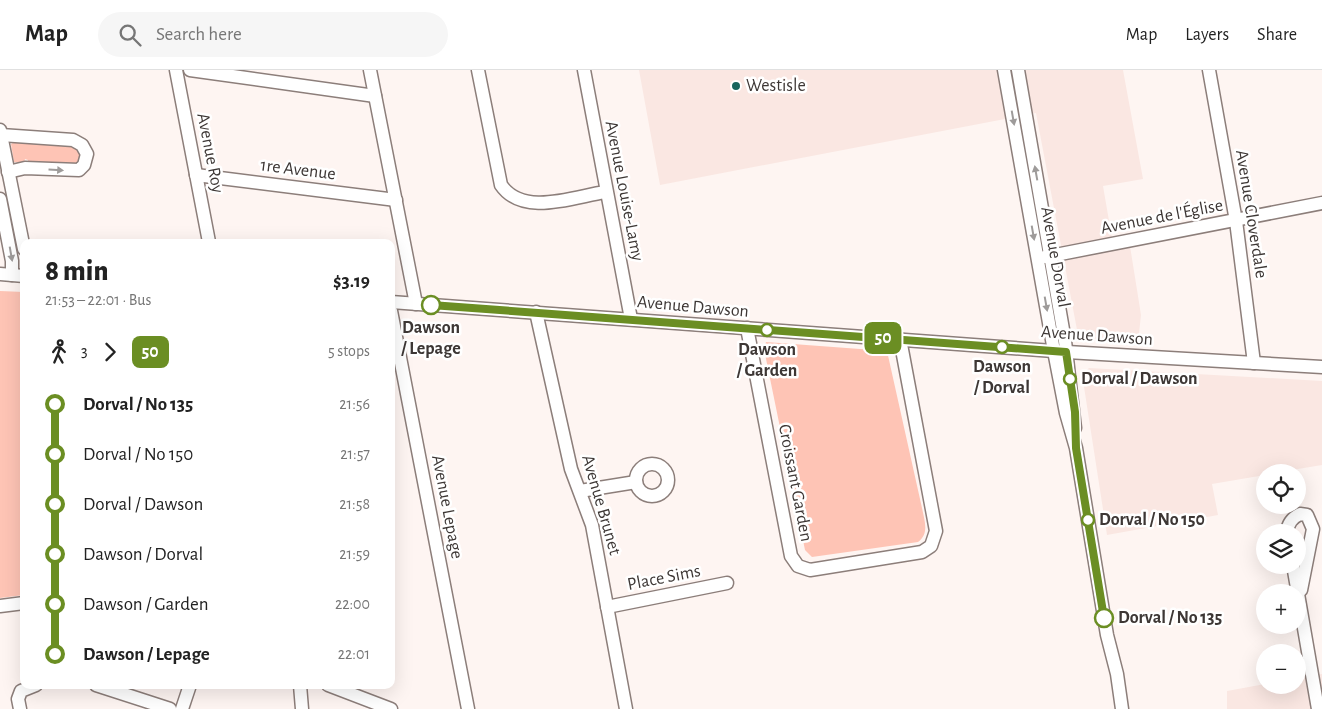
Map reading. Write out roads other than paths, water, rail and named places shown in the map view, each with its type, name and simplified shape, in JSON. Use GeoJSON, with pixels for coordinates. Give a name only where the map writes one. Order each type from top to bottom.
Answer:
{"type":"FeatureCollection","features":[{"type":"Feature","properties":{"kind":"street","name":"Avenue Roy"},"geometry":{"type":"LineString","coordinates":[[176,70],[208,239]]}},
{"type":"Feature","properties":{"kind":"street"},"geometry":{"type":"LineString","coordinates":[[190,70],[375,96]]}},
{"type":"Feature","properties":{"kind":"street"},"geometry":{"type":"LineString","coordinates":[[370,70],[416,304]]}},
{"type":"Feature","properties":{"kind":"street"},"geometry":{"type":"LineString","coordinates":[[478,70],[501,185],[508,195],[532,204],[605,192]]}},
{"type":"Feature","properties":{"kind":"street","name":"Avenue Louise-Lamy"},"geometry":{"type":"LineString","coordinates":[[584,70],[605,192],[631,319]]}},
{"type":"Feature","properties":{"kind":"street","name":"Avenue Dorval"},"geometry":{"type":"LineString","coordinates":[[1004,70],[1037,258],[1060,352]]}},
{"type":"Feature","properties":{"kind":"street","name":"Avenue Dorval"},"geometry":{"type":"LineString","coordinates":[[1018,70],[1051,256],[1066,413],[1076,448],[1107,635],[1117,674],[1122,709]]}},
{"type":"Feature","properties":{"kind":"street","name":"Avenue Cloverdale"},"geometry":{"type":"LineString","coordinates":[[1209,70],[1236,221],[1254,363]]}},
{"type":"Feature","properties":{"kind":"street"},"geometry":{"type":"LineString","coordinates":[[8,172],[25,168],[79,170],[84,166],[87,154],[82,145],[73,140],[0,132],[8,172],[22,239]]}},
{"type":"Feature","properties":{"kind":"street","name":"1re Avenue"},"geometry":{"type":"LineString","coordinates":[[196,175],[396,200]]}},
{"type":"Feature","properties":{"kind":"street"},"geometry":{"type":"LineString","coordinates":[[0,199],[12,262],[12,275]]}},
{"type":"Feature","properties":{"kind":"street","name":"Avenue de l'Église"},"geometry":{"type":"LineString","coordinates":[[1037,258],[1322,204]]}},
{"type":"Feature","properties":{"kind":"street","name":"Avenue Dawson"},"geometry":{"type":"LineString","coordinates":[[395,302],[1060,352],[1322,368]]}},
{"type":"Feature","properties":{"kind":"street","name":"Avenue Brunet"},"geometry":{"type":"LineString","coordinates":[[536,312],[571,469],[592,525],[626,709]]}},
{"type":"Feature","properties":{"kind":"street","name":"Croissant Garden"},"geometry":{"type":"LineString","coordinates":[[747,328],[791,556],[798,566],[810,570],[922,552],[931,546],[935,539],[932,509],[900,339]]}},
{"type":"Feature","properties":{"kind":"street","name":"Avenue Lepage"},"geometry":{"type":"LineString","coordinates":[[395,332],[468,709]]}},
{"type":"Feature","properties":{"kind":"street"},"geometry":{"type":"LineString","coordinates":[[580,491],[636,482]]}},
{"type":"Feature","properties":{"kind":"street"},"geometry":{"type":"LineString","coordinates":[[1288,524],[1292,518],[1300,514],[1307,515],[1312,522],[1313,530],[1306,567]]}},
{"type":"Feature","properties":{"kind":"street","name":"Place Sims"},"geometry":{"type":"LineString","coordinates":[[608,607],[727,583]]}},
{"type":"Feature","properties":{"kind":"street"},"geometry":{"type":"LineString","coordinates":[[0,606],[20,604]]}},
{"type":"Feature","properties":{"kind":"street"},"geometry":{"type":"LineString","coordinates":[[1306,634],[1318,709]]}},
{"type":"Feature","properties":{"kind":"street"},"geometry":{"type":"LineString","coordinates":[[20,709],[18,699],[21,691],[26,689]]}},
{"type":"Feature","properties":{"kind":"street"},"geometry":{"type":"LineString","coordinates":[[108,689],[170,709]]}},
{"type":"Feature","properties":{"kind":"street"},"geometry":{"type":"LineString","coordinates":[[182,709],[189,689]]}},
{"type":"Feature","properties":{"kind":"street"},"geometry":{"type":"LineString","coordinates":[[300,689],[302,709]]}},
{"type":"Feature","properties":{"kind":"street"},"geometry":{"type":"LineString","coordinates":[[338,689],[391,709]]}},
{"type":"Feature","properties":{"kind":"place","name":"Westisle"},"geometry":{"type":"Point","coordinates":[736,86]}},
{"type":"Feature","properties":{"kind":"place","name":"Dawson / Lepage"},"geometry":{"type":"Point","coordinates":[431,305]}},
{"type":"Feature","properties":{"kind":"place","name":"Dawson / Garden"},"geometry":{"type":"Point","coordinates":[767,330]}},
{"type":"Feature","properties":{"kind":"place","name":"Dawson / Dorval"},"geometry":{"type":"Point","coordinates":[1002,347]}},
{"type":"Feature","properties":{"kind":"place","name":"Dorval / Dawson"},"geometry":{"type":"Point","coordinates":[1070,379]}},
{"type":"Feature","properties":{"kind":"place","name":"Dorval / No 150"},"geometry":{"type":"Point","coordinates":[1088,520]}},
{"type":"Feature","properties":{"kind":"place","name":"Dorval / No 135"},"geometry":{"type":"Point","coordinates":[1104,618]}}]}
